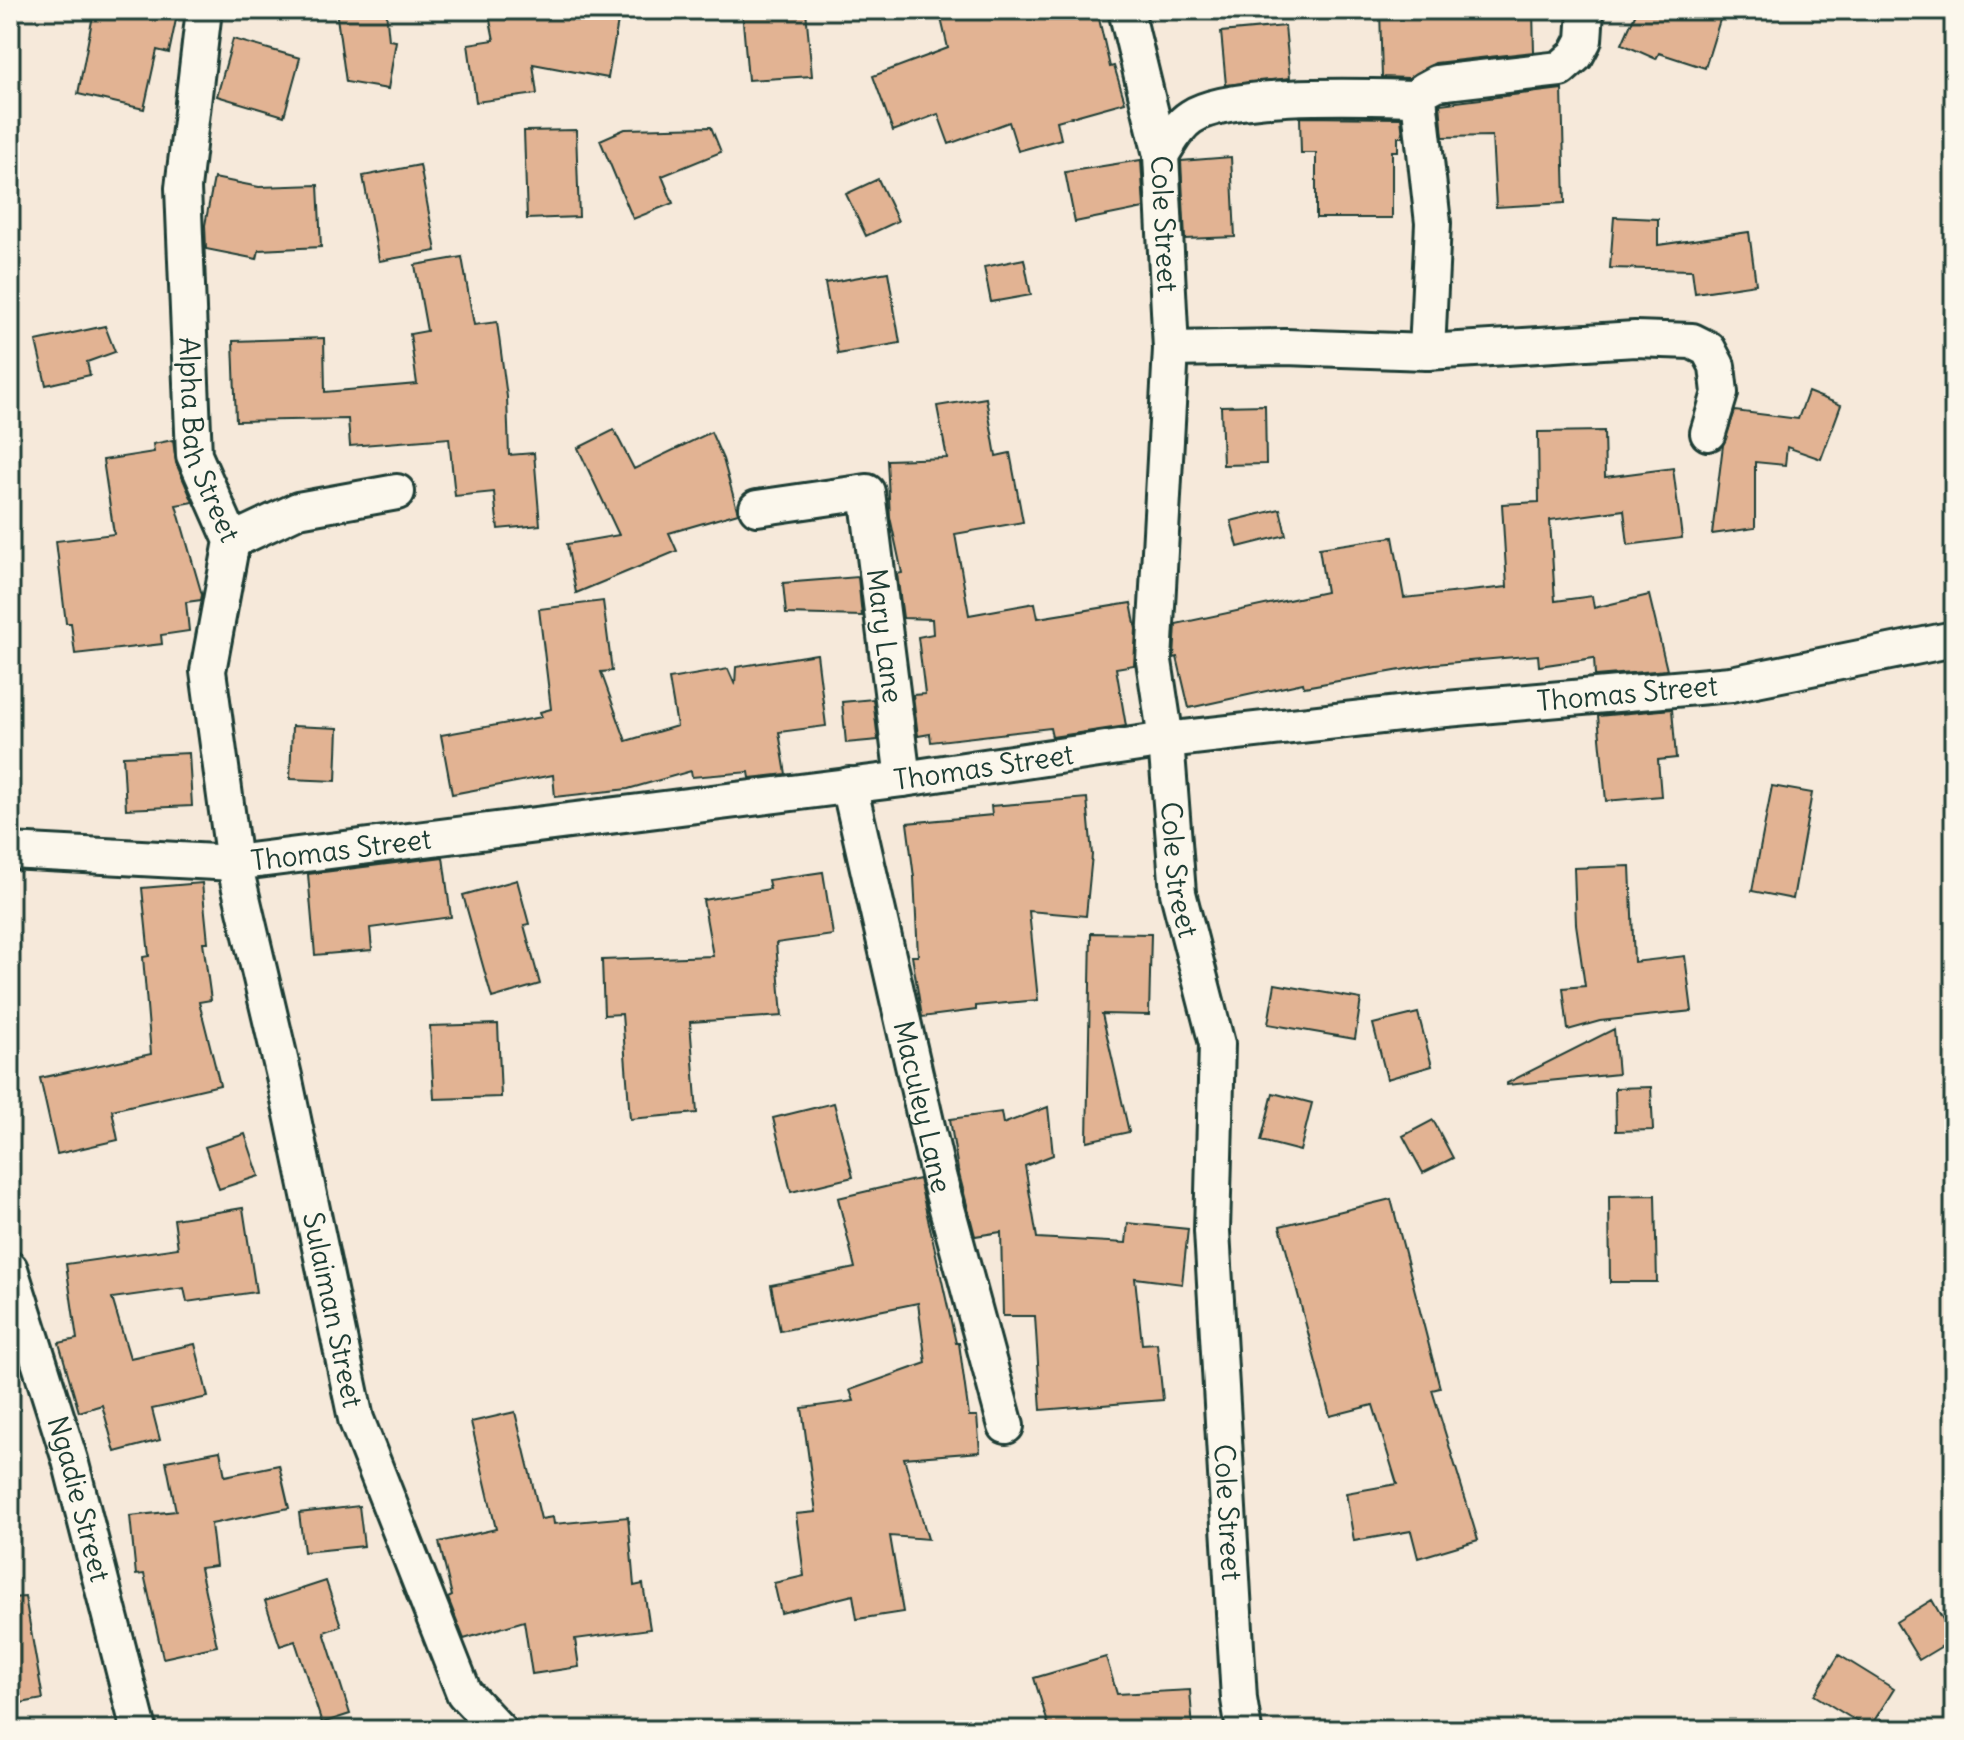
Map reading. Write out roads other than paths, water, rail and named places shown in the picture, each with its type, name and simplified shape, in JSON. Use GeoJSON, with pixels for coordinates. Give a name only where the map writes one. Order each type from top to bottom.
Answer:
{"type":"FeatureCollection","features":[{"type":"Feature","properties":{"kind":"street","name":"Alpha Bah Street"},"geometry":{"type":"LineString","coordinates":[[204,10],[183,188],[194,455],[232,541],[208,671],[234,863]]}},
{"type":"Feature","properties":{"kind":"street","name":"Cole Street"},"geometry":{"type":"LineString","coordinates":[[1126,10],[1161,155],[1171,349],[1154,661],[1166,740],[1178,893],[1217,1044],[1212,1231],[1239,1699],[1244,1730]]}},
{"type":"Feature","properties":{"kind":"street"},"geometry":{"type":"LineString","coordinates":[[1427,352],[1433,223],[1419,98],[1424,90],[1437,83],[1560,69],[1576,55],[1584,40],[1586,10]]}},
{"type":"Feature","properties":{"kind":"street"},"geometry":{"type":"LineString","coordinates":[[1161,155],[1179,128],[1193,115],[1214,108],[1306,96],[1419,98]]}},
{"type":"Feature","properties":{"kind":"street"},"geometry":{"type":"LineString","coordinates":[[1171,349],[1285,347],[1427,352],[1635,339],[1692,341],[1708,349],[1717,366],[1720,393],[1708,433]]}},
{"type":"Feature","properties":{"kind":"street"},"geometry":{"type":"LineString","coordinates":[[232,541],[298,510],[397,492]]}},
{"type":"Feature","properties":{"kind":"street","name":"Mary Lane"},"geometry":{"type":"LineString","coordinates":[[757,508],[867,492],[903,779]]}},
{"type":"Feature","properties":{"kind":"street","name":"Thomas Street"},"geometry":{"type":"LineString","coordinates":[[10,851],[234,863],[903,779],[1166,740],[1435,710],[1731,684],[1954,639]]}},
{"type":"Feature","properties":{"kind":"street","name":"Maculey Lane"},"geometry":{"type":"LineString","coordinates":[[849,785],[939,1179],[1006,1426]]}},
{"type":"Feature","properties":{"kind":"street","name":"Sulaiman Street"},"geometry":{"type":"LineString","coordinates":[[234,863],[284,1076],[356,1419],[464,1693],[499,1730]]}},
{"type":"Feature","properties":{"kind":"street","name":"Ngadie Street"},"geometry":{"type":"LineString","coordinates":[[10,1269],[70,1460],[139,1730]]}}]}
